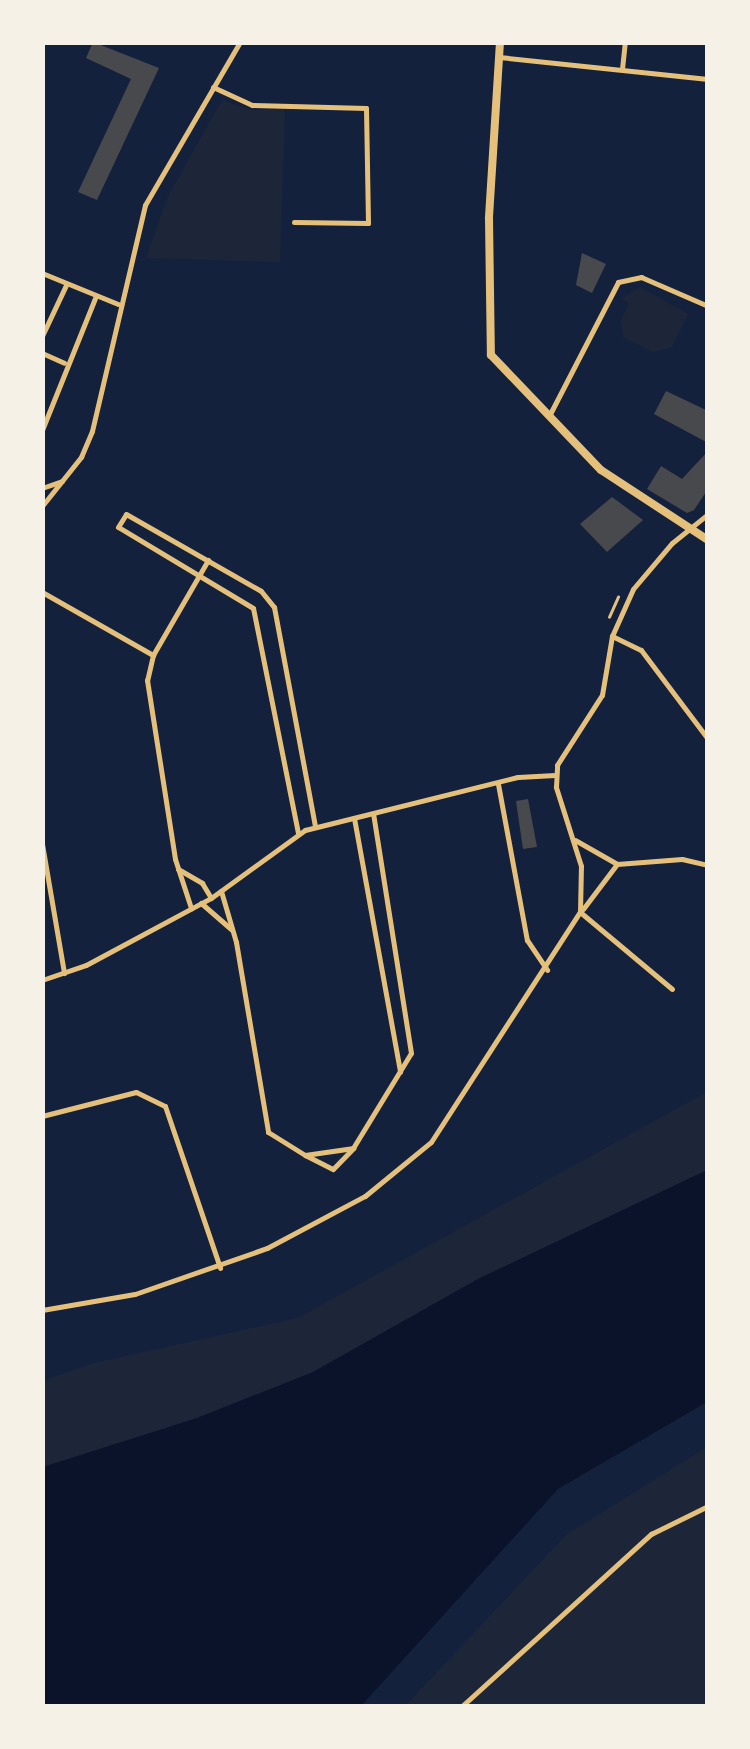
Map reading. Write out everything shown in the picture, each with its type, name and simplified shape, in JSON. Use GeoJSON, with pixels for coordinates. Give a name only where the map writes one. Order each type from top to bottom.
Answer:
{"type":"FeatureCollection","features":[{"type":"Feature","properties":{"kind":"street"},"geometry":{"type":"LineString","coordinates":[[498,42],[486,339],[500,370],[601,470],[708,540]]}},
{"type":"Feature","properties":{"kind":"street"},"geometry":{"type":"LineString","coordinates":[[622,70],[625,42]]}},
{"type":"Feature","properties":{"kind":"street"},"geometry":{"type":"LineString","coordinates":[[42,506],[64,480],[92,430],[118,304],[144,205],[238,43]]}},
{"type":"Feature","properties":{"kind":"street"},"geometry":{"type":"LineString","coordinates":[[496,56],[708,79]]}},
{"type":"Feature","properties":{"kind":"street"},"geometry":{"type":"LineString","coordinates":[[212,87],[252,105],[366,108],[368,223],[294,222]]}},
{"type":"Feature","properties":{"kind":"street"},"geometry":{"type":"LineString","coordinates":[[42,272],[95,298],[118,304]]}},
{"type":"Feature","properties":{"kind":"street"},"geometry":{"type":"LineString","coordinates":[[548,417],[618,282],[642,278],[708,306]]}},
{"type":"Feature","properties":{"kind":"street"},"geometry":{"type":"LineString","coordinates":[[42,336],[66,284]]}},
{"type":"Feature","properties":{"kind":"street"},"geometry":{"type":"LineString","coordinates":[[64,363],[95,298]]}},
{"type":"Feature","properties":{"kind":"street"},"geometry":{"type":"LineString","coordinates":[[42,352],[64,363],[69,372],[42,430]]}},
{"type":"Feature","properties":{"kind":"street"},"geometry":{"type":"LineString","coordinates":[[42,488],[64,480]]}},
{"type":"Feature","properties":{"kind":"street"},"geometry":{"type":"LineString","coordinates":[[298,833],[253,608],[118,528],[126,514],[261,591],[274,608],[315,826]]}},
{"type":"Feature","properties":{"kind":"street"},"geometry":{"type":"LineString","coordinates":[[580,912],[584,886],[555,775],[602,695],[612,636],[633,589],[708,514]]}},
{"type":"Feature","properties":{"kind":"street"},"geometry":{"type":"LineString","coordinates":[[191,908],[178,868],[148,680],[154,655],[208,560]]}},
{"type":"Feature","properties":{"kind":"street"},"geometry":{"type":"LineString","coordinates":[[42,592],[154,655]]}},
{"type":"Feature","properties":{"kind":"street"},"geometry":{"type":"LineString","coordinates":[[612,636],[641,650],[708,738]]}},
{"type":"Feature","properties":{"kind":"street"},"geometry":{"type":"LineString","coordinates":[[276,714],[292,712]]}},
{"type":"Feature","properties":{"kind":"street"},"geometry":{"type":"LineString","coordinates":[[42,980],[64,973],[210,898],[298,833],[315,826],[498,784],[555,775]]}},
{"type":"Feature","properties":{"kind":"street"},"geometry":{"type":"LineString","coordinates":[[498,784],[527,940],[547,970]]}},
{"type":"Feature","properties":{"kind":"street"},"geometry":{"type":"LineString","coordinates":[[221,890],[268,1132],[333,1169],[353,1148],[411,1053],[372,814]]}},
{"type":"Feature","properties":{"kind":"street"},"geometry":{"type":"LineString","coordinates":[[354,818],[400,1075]]}},
{"type":"Feature","properties":{"kind":"street"},"geometry":{"type":"LineString","coordinates":[[572,838],[617,864],[682,859],[708,865]]}},
{"type":"Feature","properties":{"kind":"street"},"geometry":{"type":"LineString","coordinates":[[42,844],[64,973]]}},
{"type":"Feature","properties":{"kind":"street"},"geometry":{"type":"LineString","coordinates":[[42,1310],[134,1294],[220,1268],[336,1215],[410,1162],[431,1142],[547,970],[580,912],[617,864]]}},
{"type":"Feature","properties":{"kind":"street"},"geometry":{"type":"LineString","coordinates":[[178,868],[202,883],[210,898]]}},
{"type":"Feature","properties":{"kind":"street"},"geometry":{"type":"LineString","coordinates":[[201,903],[231,930]]}},
{"type":"Feature","properties":{"kind":"street"},"geometry":{"type":"LineString","coordinates":[[580,912],[672,990]]}},
{"type":"Feature","properties":{"kind":"street"},"geometry":{"type":"LineString","coordinates":[[42,1116],[136,1092],[165,1106],[220,1268]]}},
{"type":"Feature","properties":{"kind":"street"},"geometry":{"type":"LineString","coordinates":[[304,1155],[353,1148]]}},
{"type":"Feature","properties":{"kind":"street"},"geometry":{"type":"LineString","coordinates":[[462,1706],[651,1534],[708,1506]]}},
{"type":"Feature","properties":{"kind":"shaded area"},"geometry":{"type":"Polygon","coordinates":[[[222,100],[250,110],[285,108],[280,262],[146,258],[168,196],[222,100]]]}},
{"type":"Feature","properties":{"kind":"shaded area"},"geometry":{"type":"Polygon","coordinates":[[[640,287],[688,314],[672,347],[653,352],[623,337],[621,321],[629,303],[621,299],[640,287]]]}},
{"type":"Feature","properties":{"kind":"shaded area"},"geometry":{"type":"Polygon","coordinates":[[[707,1092],[707,1170],[478,1279],[313,1372],[197,1418],[43,1467],[42,1381],[94,1363],[298,1318],[707,1092]]]}},
{"type":"Feature","properties":{"kind":"shaded area"},"geometry":{"type":"Polygon","coordinates":[[[707,1170],[707,1402],[558,1489],[361,1706],[43,1706],[43,1467],[197,1418],[313,1372],[478,1279],[707,1170]]]}},
{"type":"Feature","properties":{"kind":"shaded area"},"geometry":{"type":"Polygon","coordinates":[[[707,1447],[707,1706],[405,1706],[566,1535],[707,1447]]]}},
{"type":"Feature","properties":{"kind":"building"},"geometry":{"type":"Polygon","coordinates":[[[93,42],[159,68],[97,200],[78,192],[131,79],[86,58],[93,42]]]}},
{"type":"Feature","properties":{"kind":"building"},"geometry":{"type":"Polygon","coordinates":[[[582,253],[606,264],[592,293],[576,285],[582,253]]]}},
{"type":"Feature","properties":{"kind":"building"},"geometry":{"type":"Polygon","coordinates":[[[666,391],[708,411],[708,443],[654,414],[666,391]]]}},
{"type":"Feature","properties":{"kind":"building"},"geometry":{"type":"Polygon","coordinates":[[[708,451],[708,489],[694,510],[687,513],[647,489],[661,466],[682,479],[708,451]]]}},
{"type":"Feature","properties":{"kind":"building"},"geometry":{"type":"Polygon","coordinates":[[[612,497],[643,520],[607,552],[580,524],[612,497]]]}},
{"type":"Feature","properties":{"kind":"building"},"geometry":{"type":"Polygon","coordinates":[[[528,799],[537,847],[523,849],[516,801],[528,799]]]}}]}
